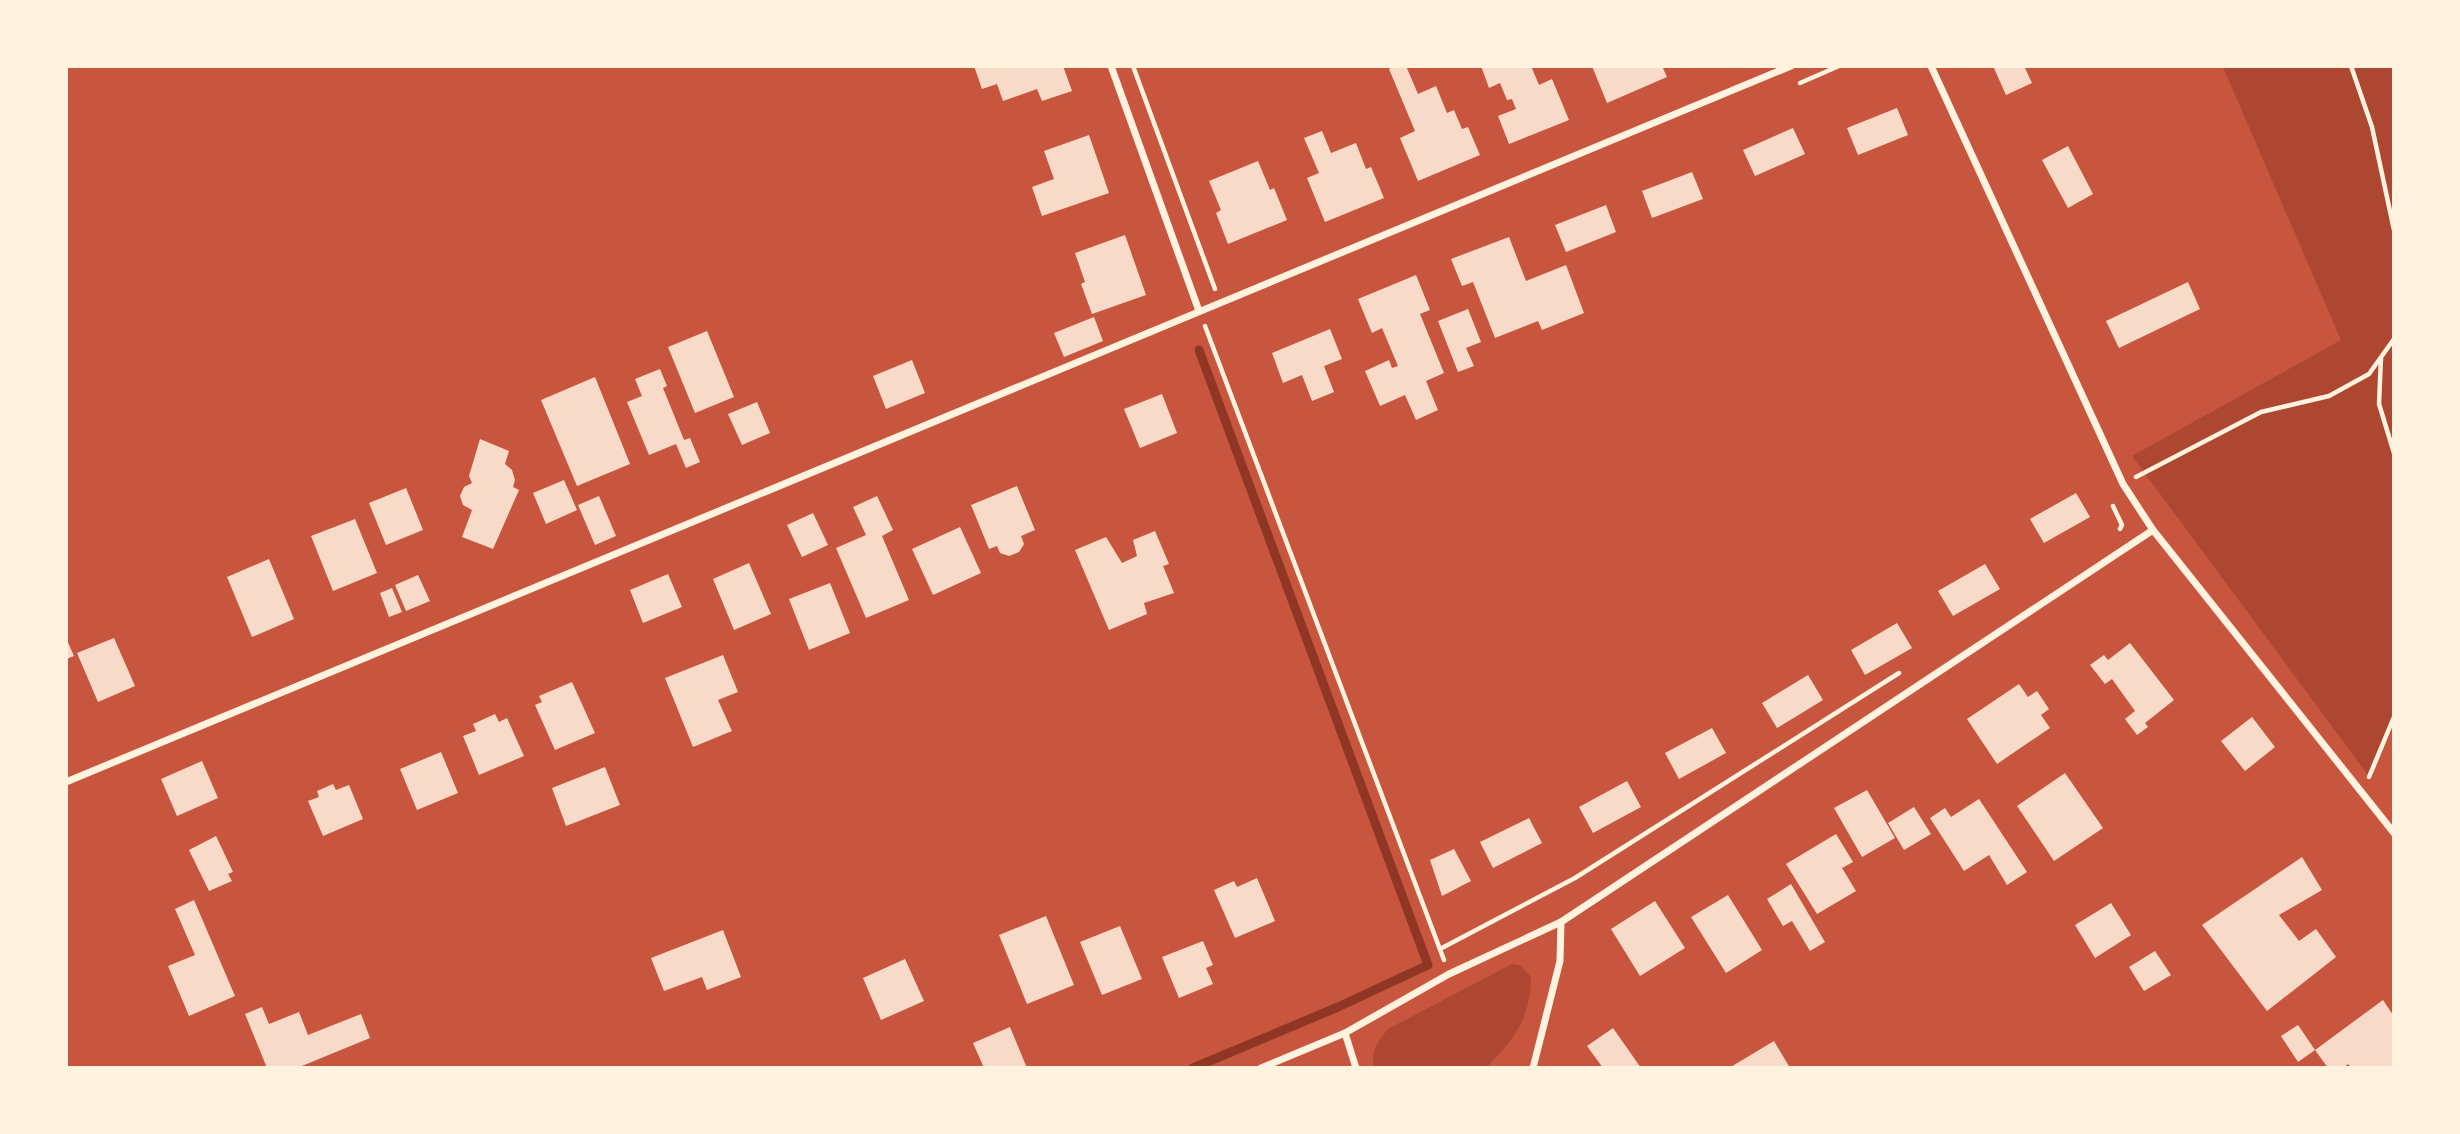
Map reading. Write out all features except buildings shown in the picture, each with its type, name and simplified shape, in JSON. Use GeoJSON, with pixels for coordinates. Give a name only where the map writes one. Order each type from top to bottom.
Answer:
{"type":"FeatureCollection","features":[{"type":"Feature","properties":{"kind":"street"},"geometry":{"type":"LineString","coordinates":[[1111,66],[1199,311]]}},
{"type":"Feature","properties":{"kind":"street"},"geometry":{"type":"LineString","coordinates":[[66,782],[1791,66]]}},
{"type":"Feature","properties":{"kind":"street"},"geometry":{"type":"LineString","coordinates":[[1931,66],[2123,484],[2153,530],[2393,833]]}},
{"type":"Feature","properties":{"kind":"street"},"geometry":{"type":"LineString","coordinates":[[1261,1068],[1345,1033],[1450,974],[1562,922],[2153,530]]}},
{"type":"Feature","properties":{"kind":"street"},"geometry":{"type":"LineString","coordinates":[[1533,1068],[1560,961],[1562,922]]}},
{"type":"Feature","properties":{"kind":"street"},"geometry":{"type":"LineString","coordinates":[[1345,1033],[1356,1068]]}},
{"type":"Feature","properties":{"kind":"path"},"geometry":{"type":"LineString","coordinates":[[1133,66],[1219,303]]}},
{"type":"Feature","properties":{"kind":"path"},"geometry":{"type":"LineString","coordinates":[[2351,66],[2372,127],[2393,230]]}},
{"type":"Feature","properties":{"kind":"path"},"geometry":{"type":"LineString","coordinates":[[1199,311],[1450,974]]}},
{"type":"Feature","properties":{"kind":"path"},"geometry":{"type":"LineString","coordinates":[[2123,484],[2261,412],[2329,396],[2368,374],[2393,339]]}},
{"type":"Feature","properties":{"kind":"path"},"geometry":{"type":"LineString","coordinates":[[2381,357],[2379,404],[2393,453]]}},
{"type":"Feature","properties":{"kind":"path"},"geometry":{"type":"LineString","coordinates":[[2111,500],[2122,525],[2116,537]]}},
{"type":"Feature","properties":{"kind":"path"},"geometry":{"type":"LineString","coordinates":[[1440,949],[1575,878],[1904,670]]}},
{"type":"Feature","properties":{"kind":"path"},"geometry":{"type":"LineString","coordinates":[[2362,794],[2393,717]]}},
{"type":"Feature","properties":{"kind":"shaded area"},"geometry":{"type":"Polygon","coordinates":[[[2223,67],[2393,67],[2394,720],[2368,775],[2132,456],[2341,340],[2223,67]]]}},
{"type":"Feature","properties":{"kind":"shaded area"},"geometry":{"type":"Polygon","coordinates":[[[1512,964],[1520,965],[1531,977],[1528,1005],[1513,1037],[1487,1067],[1374,1067],[1374,1051],[1388,1029],[1512,964]]]}},
{"type":"Feature","properties":{"kind":"waterway"},"geometry":{"type":"LineString","coordinates":[[1193,1068],[1338,1007],[1428,965],[1199,350]]}}]}
